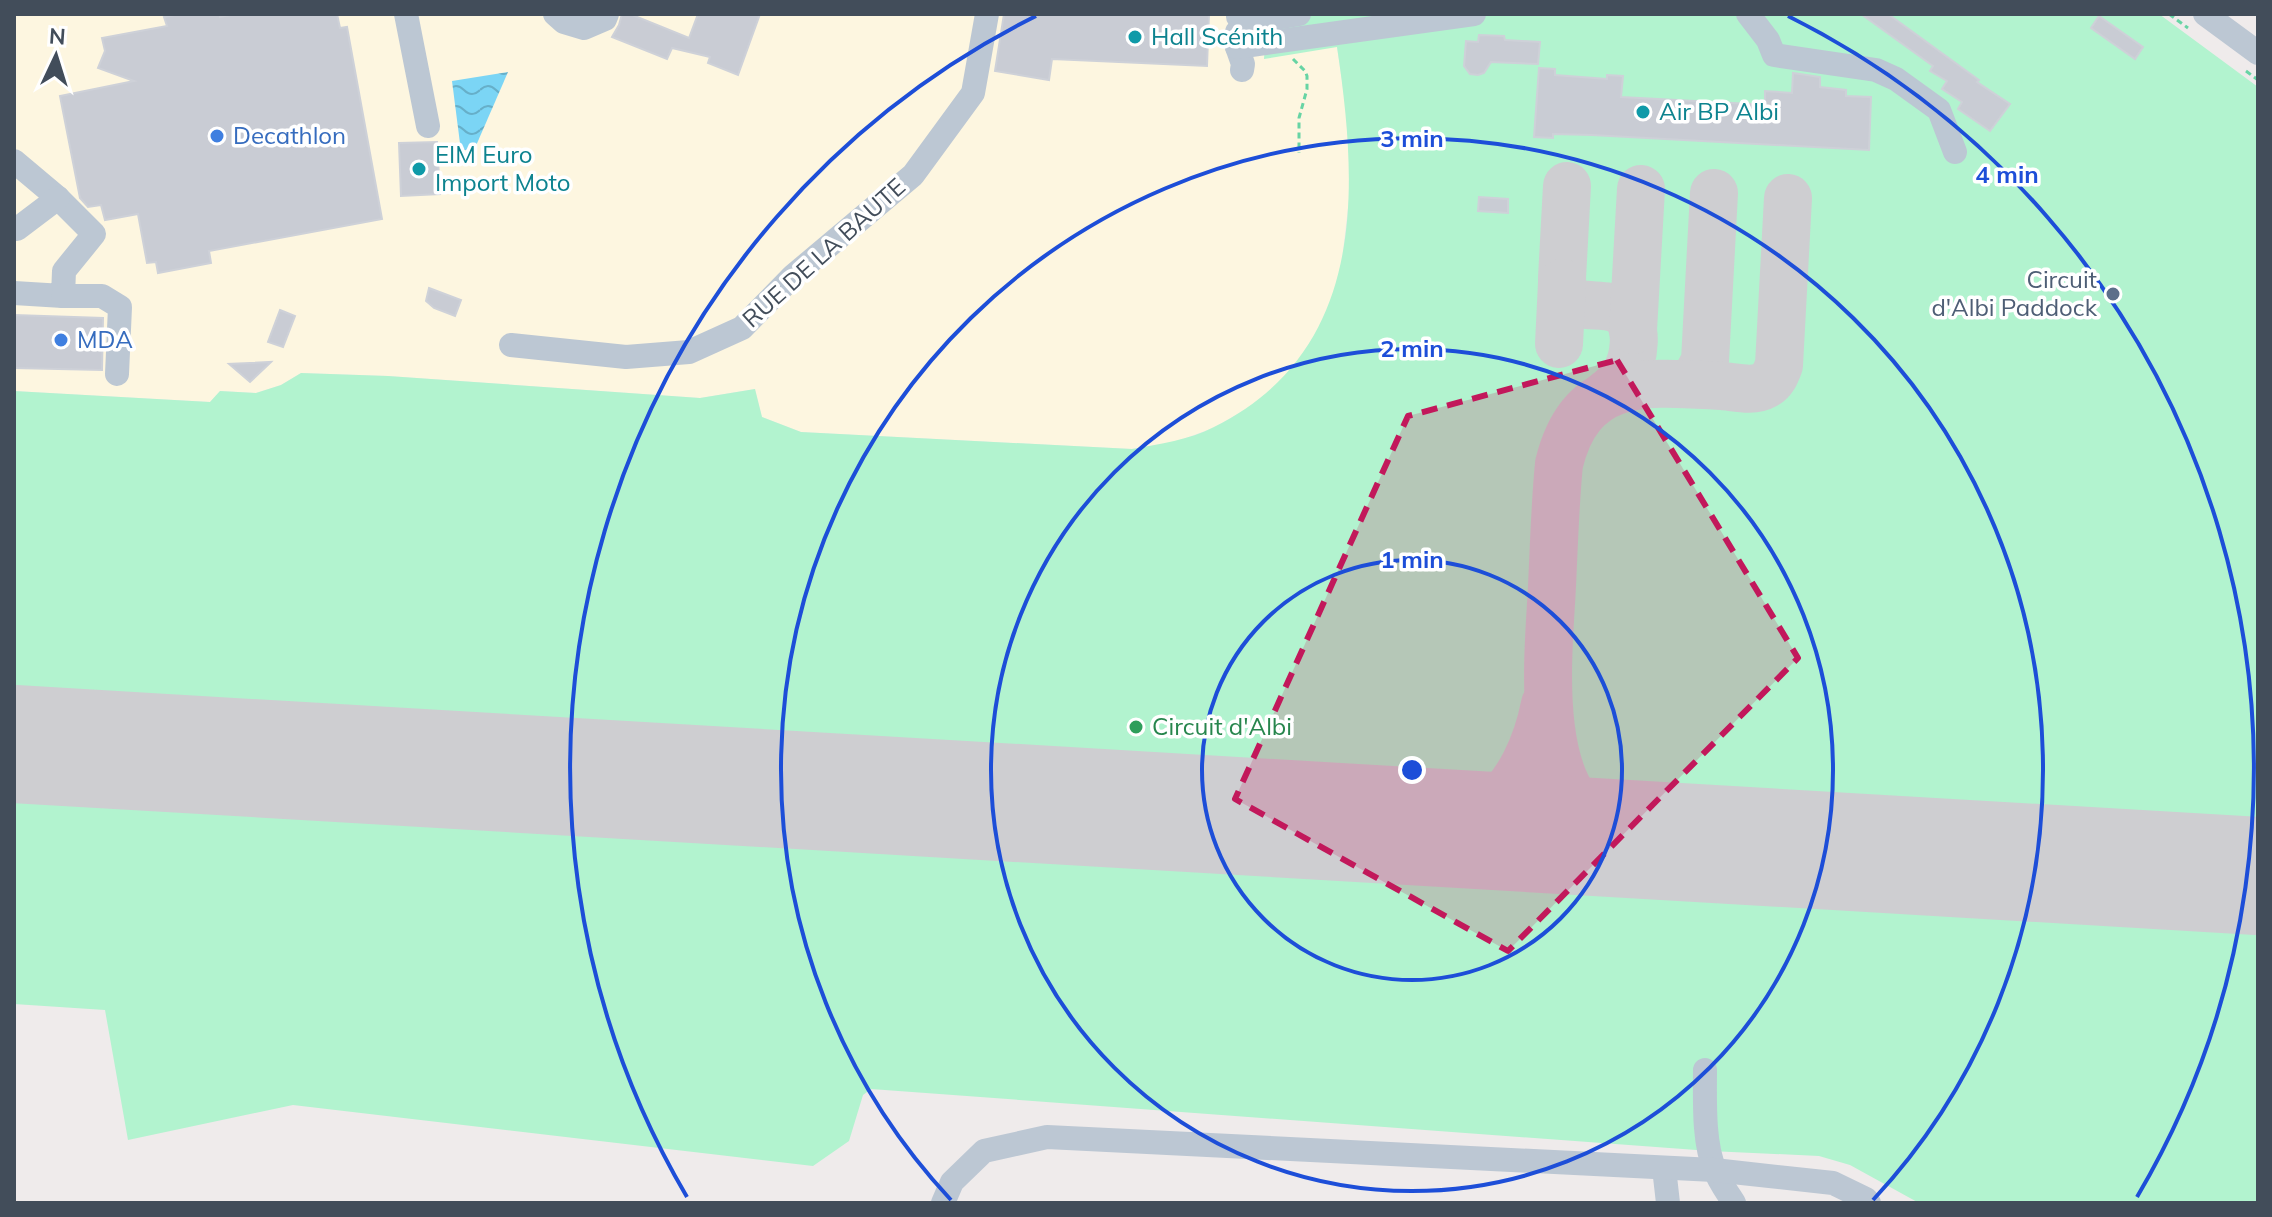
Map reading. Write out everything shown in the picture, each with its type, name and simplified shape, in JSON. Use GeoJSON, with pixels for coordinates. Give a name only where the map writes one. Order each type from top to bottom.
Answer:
{"type":"FeatureCollection","features":[{"type":"Feature","properties":{"kind":"street"},"geometry":{"type":"LineString","coordinates":[[555,14],[564,22],[584,28],[605,19],[607,14]]}},
{"type":"Feature","properties":{"kind":"street","name":"RUE DE LA BAUTE"},"geometry":{"type":"LineString","coordinates":[[511,345],[626,357],[689,352],[742,328],[793,276],[913,175],[973,93],[987,14]]}},
{"type":"Feature","properties":{"kind":"street"},"geometry":{"type":"LineString","coordinates":[[1299,14],[1270,19],[1238,16],[1239,59],[1283,41],[1474,14]]}},
{"type":"Feature","properties":{"kind":"street"},"geometry":{"type":"LineString","coordinates":[[1748,14],[1768,40],[1774,55],[1876,70],[1896,79],[1939,110],[1955,152]]}},
{"type":"Feature","properties":{"kind":"street"},"geometry":{"type":"LineString","coordinates":[[2205,14],[2258,53]]}},
{"type":"Feature","properties":{"kind":"street"},"geometry":{"type":"LineString","coordinates":[[410,15],[428,126]]}},
{"type":"Feature","properties":{"kind":"street"},"geometry":{"type":"LineString","coordinates":[[14,161],[94,234],[64,271],[63,296]]}},
{"type":"Feature","properties":{"kind":"street"},"geometry":{"type":"LineString","coordinates":[[15,228],[58,198]]}},
{"type":"Feature","properties":{"kind":"street"},"geometry":{"type":"LineString","coordinates":[[14,293],[102,296],[120,307],[117,374]]}},
{"type":"Feature","properties":{"kind":"street"},"geometry":{"type":"LineString","coordinates":[[1705,1070],[1704,1109],[1714,1170],[1734,1203]]}},
{"type":"Feature","properties":{"kind":"street"},"geometry":{"type":"LineString","coordinates":[[943,1203],[952,1182],[984,1151],[1047,1137],[1714,1170],[1833,1183],[1869,1203]]}},
{"type":"Feature","properties":{"kind":"street"},"geometry":{"type":"LineString","coordinates":[[1664,1168],[1668,1203]]}},
{"type":"Feature","properties":{"kind":"path"},"geometry":{"type":"LineString","coordinates":[[1283,41],[1284,52],[1307,76],[1307,89],[1299,118],[1299,153]]}},
{"type":"Feature","properties":{"kind":"highlighted area"},"geometry":{"type":"Polygon","coordinates":[[[1617,360],[1798,658],[1508,951],[1235,799],[1408,416],[1617,360]]]}},
{"type":"Feature","properties":{"kind":"shaded area"},"geometry":{"type":"Polygon","coordinates":[[[14,14],[1267,14],[1337,47],[1346,109],[1351,181],[1342,260],[1334,293],[1318,330],[1277,385],[1248,408],[1213,428],[1175,442],[1132,449],[801,432],[762,417],[755,389],[700,398],[388,376],[301,373],[281,385],[256,393],[220,391],[210,402],[14,391],[14,14]]]}},
{"type":"Feature","properties":{"kind":"green space","name":"Circuit d'Albi"},"geometry":{"type":"Polygon","coordinates":[[[1267,14],[2159,14],[2258,87],[2258,1203],[1919,1203],[1850,1165],[1819,1156],[1710,1151],[871,1089],[863,1095],[849,1141],[813,1166],[293,1105],[128,1140],[105,1010],[14,1004],[14,391],[210,402],[220,391],[256,393],[281,385],[301,373],[388,376],[700,398],[755,389],[762,417],[801,432],[1132,449],[1184,438],[1214,427],[1264,395],[1300,356],[1326,312],[1341,263],[1348,211],[1348,157],[1337,47],[1264,59],[1267,14]]]}},
{"type":"Feature","properties":{"kind":"water"},"geometry":{"type":"Polygon","coordinates":[[[508,72],[475,148],[461,151],[452,81],[508,72]]]}},
{"type":"Feature","properties":{"kind":"building","name":"Decathlon"},"geometry":{"type":"Polygon","coordinates":[[[220,14],[220,17],[235,14],[337,14],[340,28],[347,27],[382,219],[209,251],[211,263],[158,273],[156,262],[147,263],[138,214],[105,220],[101,205],[88,207],[80,198],[60,96],[134,81],[98,68],[105,51],[102,38],[167,26],[164,17],[220,14]]]}},
{"type":"Feature","properties":{"kind":"building"},"geometry":{"type":"Polygon","coordinates":[[[622,14],[630,14],[689,38],[698,14],[760,14],[738,75],[708,63],[710,57],[672,48],[667,59],[612,37],[622,14]]]}},
{"type":"Feature","properties":{"kind":"building","name":"Hall Scénith"},"geometry":{"type":"Polygon","coordinates":[[[1004,14],[1209,14],[1207,66],[1052,59],[1049,80],[995,71],[1004,14]]]}},
{"type":"Feature","properties":{"kind":"building"},"geometry":{"type":"Polygon","coordinates":[[[1861,14],[1888,14],[2010,104],[1990,131],[1958,109],[1962,102],[1942,89],[1947,81],[1930,71],[1933,66],[1861,14]]]}},
{"type":"Feature","properties":{"kind":"building"},"geometry":{"type":"Polygon","coordinates":[[[2099,16],[2143,47],[2135,59],[2091,28],[2099,16]]]}},
{"type":"Feature","properties":{"kind":"building"},"geometry":{"type":"Polygon","coordinates":[[[1479,35],[1540,42],[1538,64],[1491,62],[1484,73],[1470,74],[1464,66],[1466,41],[1478,42],[1479,35]]]}},
{"type":"Feature","properties":{"kind":"building"},"geometry":{"type":"Polygon","coordinates":[[[1539,68],[1555,69],[1555,75],[1607,79],[1607,75],[1623,76],[1621,97],[1765,105],[1765,91],[1792,93],[1793,73],[1820,77],[1820,87],[1846,90],[1846,96],[1871,97],[1869,150],[1592,135],[1534,137],[1539,68]]]}},
{"type":"Feature","properties":{"kind":"building","name":"EIM Euro Import Moto"},"geometry":{"type":"Polygon","coordinates":[[[437,142],[440,194],[401,196],[399,143],[437,142]]]}},
{"type":"Feature","properties":{"kind":"building"},"geometry":{"type":"Polygon","coordinates":[[[1479,197],[1508,199],[1508,213],[1478,211],[1479,197]]]}},
{"type":"Feature","properties":{"kind":"building"},"geometry":{"type":"Polygon","coordinates":[[[429,288],[461,300],[455,316],[434,308],[426,301],[429,288]]]}},
{"type":"Feature","properties":{"kind":"building"},"geometry":{"type":"Polygon","coordinates":[[[280,310],[295,316],[283,347],[268,342],[280,310]]]}},
{"type":"Feature","properties":{"kind":"building"},"geometry":{"type":"Polygon","coordinates":[[[14,315],[103,318],[102,370],[14,368],[14,315]]]}},
{"type":"Feature","properties":{"kind":"building"},"geometry":{"type":"Polygon","coordinates":[[[271,362],[250,382],[229,364],[271,362]]]}},
{"type":"Feature","properties":{"kind":"taxiway"},"geometry":{"type":"LineString","coordinates":[[1567,186],[1564,290],[1576,303],[1621,311],[1631,324],[1633,333],[1633,352],[1628,369],[1606,394]]}},
{"type":"Feature","properties":{"kind":"taxiway"},"geometry":{"type":"LineString","coordinates":[[1633,330],[1641,189]]}},
{"type":"Feature","properties":{"kind":"taxiway"},"geometry":{"type":"LineString","coordinates":[[1684,384],[1696,378],[1705,361],[1714,193]]}},
{"type":"Feature","properties":{"kind":"taxiway"},"geometry":{"type":"LineString","coordinates":[[1667,841],[1622,832],[1597,821],[1577,802],[1563,776],[1554,746],[1548,678],[1559,464],[1569,434],[1583,413],[1600,398],[1621,389],[1668,384],[1750,389],[1772,379],[1779,365],[1788,198]]}},
{"type":"Feature","properties":{"kind":"taxiway"},"geometry":{"type":"LineString","coordinates":[[1559,344],[1562,283]]}},
{"type":"Feature","properties":{"kind":"taxiway"},"geometry":{"type":"LineString","coordinates":[[1432,827],[1485,809],[1508,790],[1532,748],[1545,704]]}},
{"type":"Feature","properties":{"kind":"runway"},"geometry":{"type":"LineString","coordinates":[[14,744],[2258,876]]}},
{"type":"Feature","properties":{"kind":"place","name":"Hall Scénith"},"geometry":{"type":"Point","coordinates":[1135,37]}},
{"type":"Feature","properties":{"kind":"place","name":"Air BP Albi"},"geometry":{"type":"Point","coordinates":[1643,112]}},
{"type":"Feature","properties":{"kind":"place","name":"Decathlon"},"geometry":{"type":"Point","coordinates":[217,136]}},
{"type":"Feature","properties":{"kind":"place","name":"EIM Euro Import Moto"},"geometry":{"type":"Point","coordinates":[419,169]}},
{"type":"Feature","properties":{"kind":"place","name":"Circuit d'Albi Paddock"},"geometry":{"type":"Point","coordinates":[2113,294]}},
{"type":"Feature","properties":{"kind":"place","name":"MDA"},"geometry":{"type":"Point","coordinates":[61,340]}},
{"type":"Feature","properties":{"kind":"place","name":"Circuit d'Albi"},"geometry":{"type":"Point","coordinates":[1136,727]}}]}
